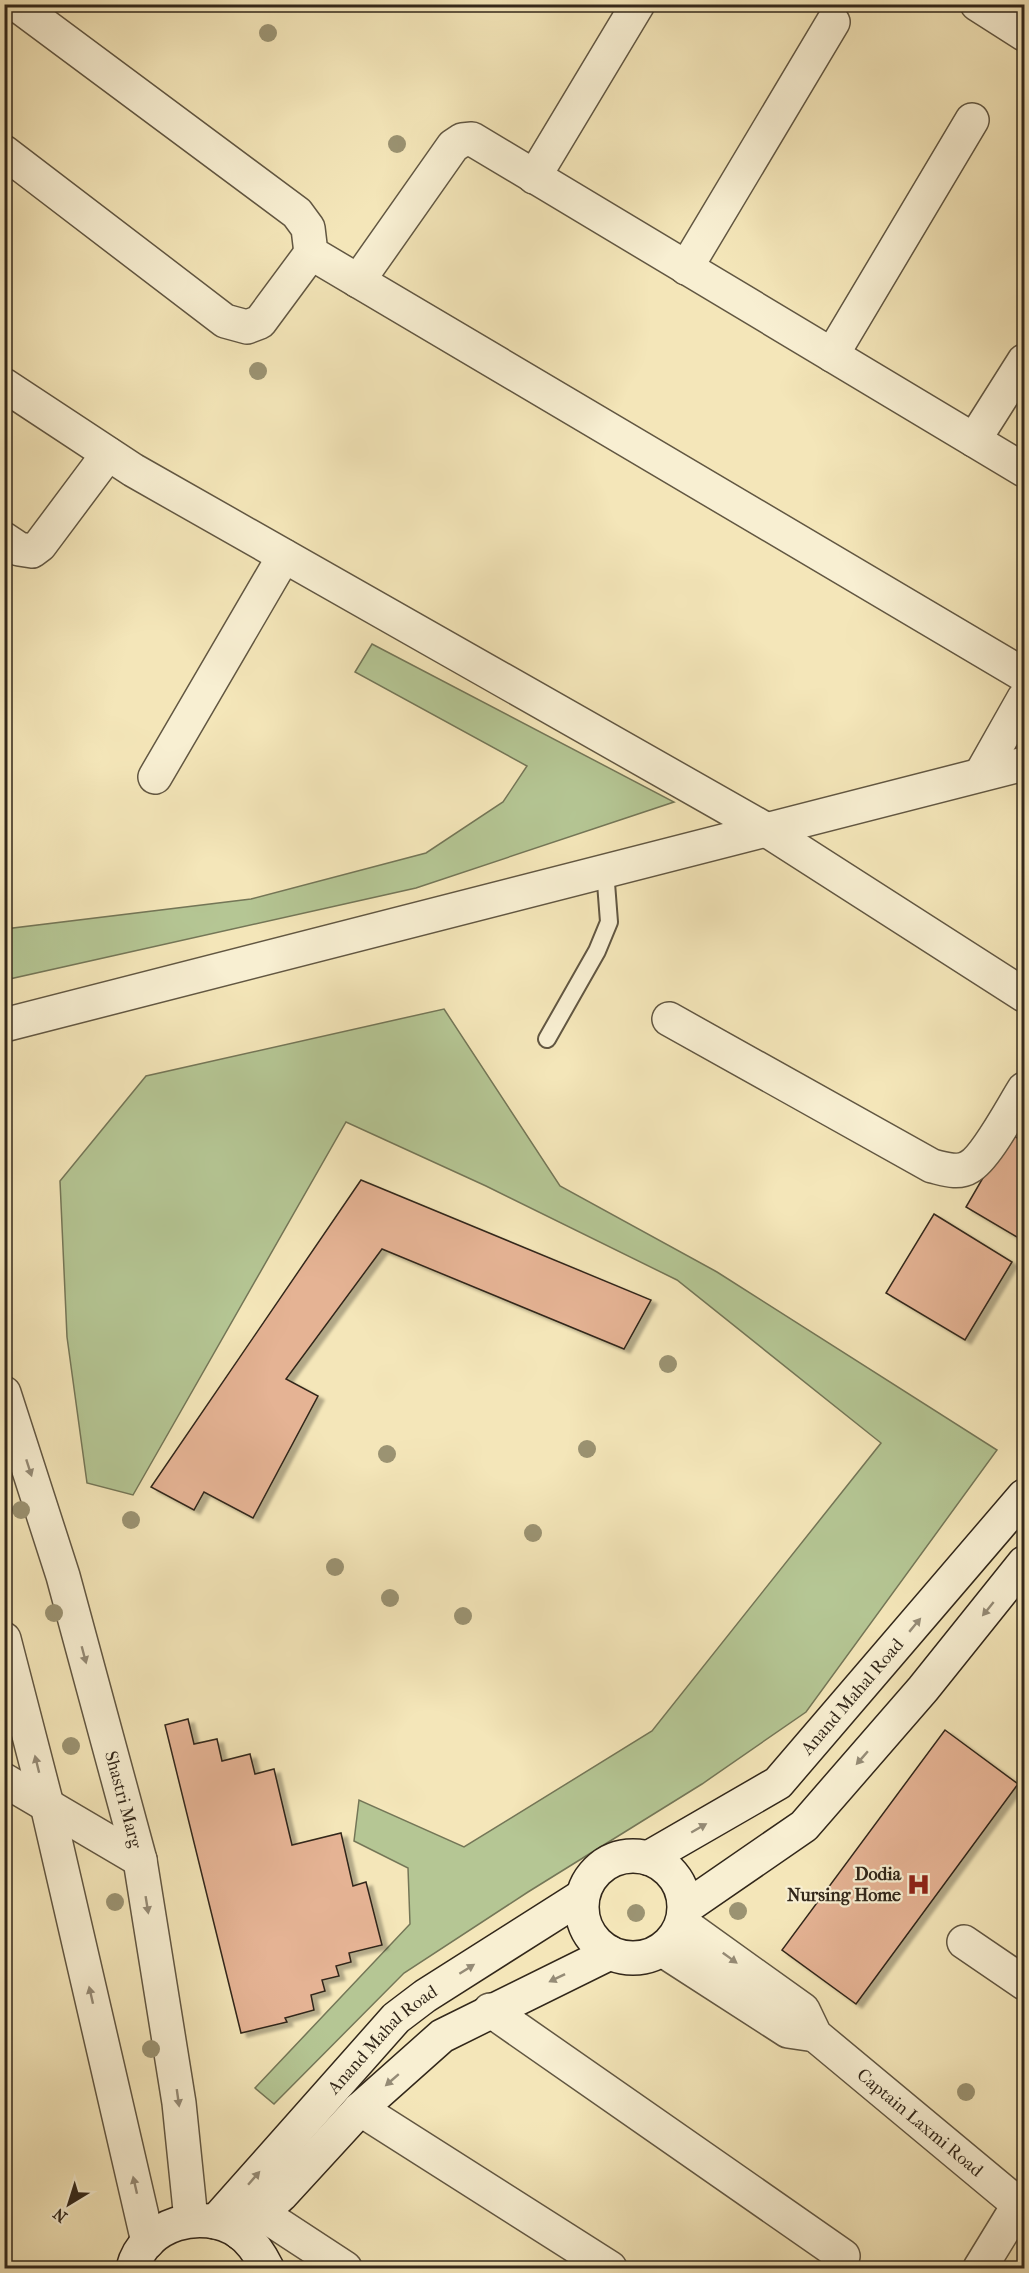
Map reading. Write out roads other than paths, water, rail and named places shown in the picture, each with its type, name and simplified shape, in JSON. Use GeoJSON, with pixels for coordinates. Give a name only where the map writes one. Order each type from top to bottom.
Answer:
{"type":"FeatureCollection","features":[{"type":"Feature","properties":{"kind":"street"},"geometry":{"type":"LineString","coordinates":[[4,152],[225,321],[247,327],[260,322],[310,253],[308,228],[297,213],[16,4]]}},
{"type":"Feature","properties":{"kind":"street"},"geometry":{"type":"LineString","coordinates":[[534,177],[638,4]]}},
{"type":"Feature","properties":{"kind":"street"},"geometry":{"type":"LineString","coordinates":[[977,4],[1024,34]]}},
{"type":"Feature","properties":{"kind":"street"},"geometry":{"type":"LineString","coordinates":[[686,268],[833,22]]}},
{"type":"Feature","properties":{"kind":"street"},"geometry":{"type":"LineString","coordinates":[[832,355],[972,120]]}},
{"type":"Feature","properties":{"kind":"street"},"geometry":{"type":"LineString","coordinates":[[358,281],[453,146],[462,140],[472,139],[1024,470]]}},
{"type":"Feature","properties":{"kind":"street"},"geometry":{"type":"LineString","coordinates":[[310,253],[1024,675]]}},
{"type":"Feature","properties":{"kind":"street"},"geometry":{"type":"LineString","coordinates":[[974,440],[1024,361]]}},
{"type":"Feature","properties":{"kind":"street"},"geometry":{"type":"LineString","coordinates":[[4,385],[108,454],[765,829],[1024,995]]}},
{"type":"Feature","properties":{"kind":"street"},"geometry":{"type":"LineString","coordinates":[[4,539],[19,549],[32,551],[40,545],[108,454]]}},
{"type":"Feature","properties":{"kind":"street"},"geometry":{"type":"LineString","coordinates":[[155,777],[284,556]]}},
{"type":"Feature","properties":{"kind":"street"},"geometry":{"type":"LineString","coordinates":[[981,774],[1022,709]]}},
{"type":"Feature","properties":{"kind":"street"},"geometry":{"type":"LineString","coordinates":[[4,1025],[1024,764]]}},
{"type":"Feature","properties":{"kind":"street"},"geometry":{"type":"LineString","coordinates":[[669,1018],[932,1166],[952,1171],[969,1167],[980,1157],[1024,1089]]}},
{"type":"Feature","properties":{"kind":"street","name":"Shastri Marg"},"geometry":{"type":"LineString","coordinates":[[4,1393],[63,1576],[140,1860],[179,2103],[227,2222]]}},
{"type":"Feature","properties":{"kind":"street","name":"Anand Mahal Road"},"geometry":{"type":"LineString","coordinates":[[648,1858],[778,1783],[1024,1496]]}},
{"type":"Feature","properties":{"kind":"street"},"geometry":{"type":"LineString","coordinates":[[684,1916],[675,1878],[663,1866],[648,1858],[632,1855],[607,1863],[588,1880],[581,1897],[581,1913],[586,1929],[596,1944],[610,1953],[634,1958],[664,1951],[684,1916],[804,1826],[923,1689],[1024,1563]]}},
{"type":"Feature","properties":{"kind":"street"},"geometry":{"type":"LineString","coordinates":[[4,1639],[47,1805],[140,2255]]}},
{"type":"Feature","properties":{"kind":"street"},"geometry":{"type":"LineString","coordinates":[[4,1780],[140,1860]]}},
{"type":"Feature","properties":{"kind":"street","name":"Anand Mahal Road"},"geometry":{"type":"LineString","coordinates":[[227,2222],[396,2018],[424,1996],[581,1897]]}},
{"type":"Feature","properties":{"kind":"street","name":"Captain Laxmi Road"},"geometry":{"type":"LineString","coordinates":[[684,1916],[803,2010],[815,2035],[1023,2203]]}},
{"type":"Feature","properties":{"kind":"street"},"geometry":{"type":"LineString","coordinates":[[964,1942],[1024,1983]]}},
{"type":"Feature","properties":{"kind":"street","name":"Captain Laxmi Road"},"geometry":{"type":"LineString","coordinates":[[664,1951],[788,2031],[815,2035]]}},
{"type":"Feature","properties":{"kind":"street","name":"Anand Mahal Road"},"geometry":{"type":"LineString","coordinates":[[227,2222],[281,2195],[360,2109],[442,2036],[490,2010],[610,1953]]}},
{"type":"Feature","properties":{"kind":"street"},"geometry":{"type":"LineString","coordinates":[[490,2010],[843,2256]]}},
{"type":"Feature","properties":{"kind":"street"},"geometry":{"type":"LineString","coordinates":[[360,2109],[610,2268]]}},
{"type":"Feature","properties":{"kind":"street"},"geometry":{"type":"LineString","coordinates":[[980,2268],[1023,2203]]}},
{"type":"Feature","properties":{"kind":"street"},"geometry":{"type":"LineString","coordinates":[[140,2255],[168,2227],[227,2222],[345,2268]]}},
{"type":"Feature","properties":{"kind":"street"},"geometry":{"type":"LineString","coordinates":[[227,2222],[256,2248],[267,2268]]}},
{"type":"Feature","properties":{"kind":"lane"},"geometry":{"type":"LineString","coordinates":[[547,1039],[597,951],[609,922],[605,870]]}},
{"type":"Feature","properties":{"kind":"place","name":"Dodia Nursing Home"},"geometry":{"type":"Point","coordinates":[919,1884]}}]}
